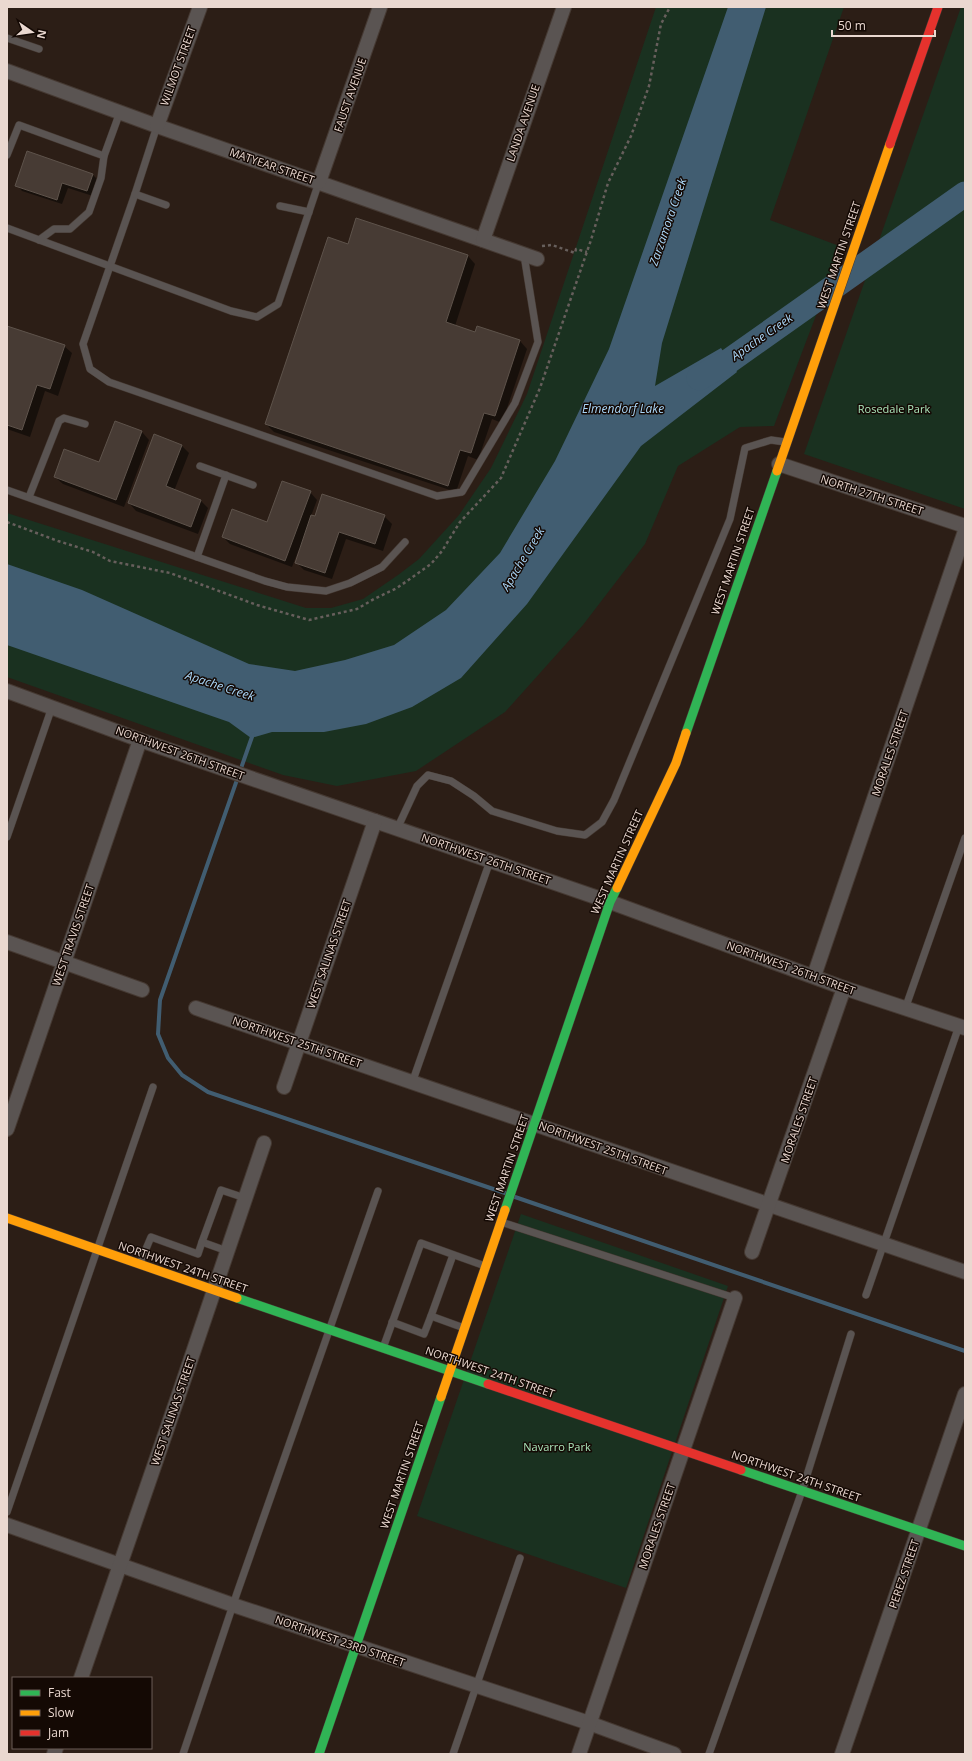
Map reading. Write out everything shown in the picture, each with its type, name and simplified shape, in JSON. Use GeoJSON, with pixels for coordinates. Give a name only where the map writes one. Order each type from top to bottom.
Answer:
{"type":"FeatureCollection","features":[{"type":"Feature","properties":{"kind":"street","name":"WILMOT STREET"},"geometry":{"type":"LineString","coordinates":[[157,126],[200,7]]}},
{"type":"Feature","properties":{"kind":"street","name":"FAUST AVENUE"},"geometry":{"type":"LineString","coordinates":[[319,182],[380,7]]}},
{"type":"Feature","properties":{"kind":"street","name":"LANDA AVENUE"},"geometry":{"type":"LineString","coordinates":[[484,240],[564,7]]}},
{"type":"Feature","properties":{"kind":"street","name":"WEST MARTIN STREET"},"geometry":{"type":"LineString","coordinates":[[319,1754],[610,902],[676,763],[938,7]]}},
{"type":"Feature","properties":{"kind":"street","name":"MATYEAR STREET"},"geometry":{"type":"LineString","coordinates":[[7,71],[157,126],[531,257]]}},
{"type":"Feature","properties":{"kind":"street","name":"NORTH 27TH STREET"},"geometry":{"type":"LineString","coordinates":[[779,464],[965,526]]}},
{"type":"Feature","properties":{"kind":"street","name":"MORALES STREET"},"geometry":{"type":"LineString","coordinates":[[814,976],[965,530]]}},
{"type":"Feature","properties":{"kind":"street","name":"NORTHWEST 26TH STREET"},"geometry":{"type":"LineString","coordinates":[[7,691],[52,706],[140,740],[610,902],[844,988],[962,1027]]}},
{"type":"Feature","properties":{"kind":"street","name":"WEST TRAVIS STREET"},"geometry":{"type":"LineString","coordinates":[[7,1129],[140,740]]}},
{"type":"Feature","properties":{"kind":"street","name":"WEST SALINAS STREET"},"geometry":{"type":"LineString","coordinates":[[284,1087],[375,821]]}},
{"type":"Feature","properties":{"kind":"street"},"geometry":{"type":"LineString","coordinates":[[7,942],[142,990]]}},
{"type":"Feature","properties":{"kind":"street","name":"MORALES STREET"},"geometry":{"type":"LineString","coordinates":[[752,1252],[844,988]]}},
{"type":"Feature","properties":{"kind":"street","name":"NORTHWEST 25TH STREET"},"geometry":{"type":"LineString","coordinates":[[196,1008],[412,1083],[535,1123],[769,1206],[965,1272]]}},
{"type":"Feature","properties":{"kind":"street","name":"WEST SALINAS STREET"},"geometry":{"type":"LineString","coordinates":[[81,1677],[264,1143]]}},
{"type":"Feature","properties":{"kind":"street","name":"NORTHWEST 24TH STREET"},"geometry":{"type":"LineString","coordinates":[[7,1218],[329,1330],[965,1546]]}},
{"type":"Feature","properties":{"kind":"street","name":"MORALES STREET"},"geometry":{"type":"LineString","coordinates":[[579,1754],[735,1298]]}},
{"type":"Feature","properties":{"kind":"street","name":"PEREZ STREET"},"geometry":{"type":"LineString","coordinates":[[842,1754],[965,1394]]}},
{"type":"Feature","properties":{"kind":"street","name":"NORTHWEST 23RD STREET"},"geometry":{"type":"LineString","coordinates":[[7,1525],[233,1605],[589,1723],[674,1754]]}},
{"type":"Feature","properties":{"kind":"lane"},"geometry":{"type":"LineString","coordinates":[[7,38],[38,49]]}},
{"type":"Feature","properties":{"kind":"lane"},"geometry":{"type":"LineString","coordinates":[[39,240],[54,229],[70,229],[89,212],[101,178],[104,156],[120,112]]}},
{"type":"Feature","properties":{"kind":"lane"},"geometry":{"type":"LineString","coordinates":[[7,155],[19,125],[104,156]]}},
{"type":"Feature","properties":{"kind":"lane"},"geometry":{"type":"LineString","coordinates":[[157,126],[136,194],[83,344],[90,369],[109,382],[437,496],[462,492],[515,403],[538,342],[531,257]]}},
{"type":"Feature","properties":{"kind":"lane"},"geometry":{"type":"LineString","coordinates":[[7,228],[231,311],[256,316],[278,304],[319,182]]}},
{"type":"Feature","properties":{"kind":"lane"},"geometry":{"type":"LineString","coordinates":[[136,194],[166,205]]}},
{"type":"Feature","properties":{"kind":"lane"},"geometry":{"type":"LineString","coordinates":[[280,206],[309,212]]}},
{"type":"Feature","properties":{"kind":"lane"},"geometry":{"type":"LineString","coordinates":[[29,497],[59,421],[64,418],[85,424]]}},
{"type":"Feature","properties":{"kind":"lane"},"geometry":{"type":"LineString","coordinates":[[397,829],[417,786],[428,776],[451,781],[474,796],[492,811],[557,831],[585,835],[602,822],[614,800],[730,519],[745,448],[771,440],[787,443]]}},
{"type":"Feature","properties":{"kind":"lane"},"geometry":{"type":"LineString","coordinates":[[200,466],[253,485]]}},
{"type":"Feature","properties":{"kind":"lane"},"geometry":{"type":"LineString","coordinates":[[197,557],[226,475]]}},
{"type":"Feature","properties":{"kind":"lane"},"geometry":{"type":"LineString","coordinates":[[7,490],[287,587],[326,591],[350,583],[382,566],[405,542]]}},
{"type":"Feature","properties":{"kind":"lane"},"geometry":{"type":"LineString","coordinates":[[7,837],[52,706]]}},
{"type":"Feature","properties":{"kind":"lane"},"geometry":{"type":"LineString","coordinates":[[905,1009],[965,838]]}},
{"type":"Feature","properties":{"kind":"lane"},"geometry":{"type":"LineString","coordinates":[[412,1083],[490,861]]}},
{"type":"Feature","properties":{"kind":"lane"},"geometry":{"type":"LineString","coordinates":[[866,1295],[962,1027]]}},
{"type":"Feature","properties":{"kind":"lane"},"geometry":{"type":"LineString","coordinates":[[7,1512],[154,1087]]}},
{"type":"Feature","properties":{"kind":"lane"},"geometry":{"type":"LineString","coordinates":[[140,1264],[150,1237],[198,1254],[221,1190],[245,1198]]}},
{"type":"Feature","properties":{"kind":"lane"},"geometry":{"type":"LineString","coordinates":[[183,1754],[233,1605],[378,1191]]}},
{"type":"Feature","properties":{"kind":"lane"},"geometry":{"type":"LineString","coordinates":[[501,1219],[735,1298]]}},
{"type":"Feature","properties":{"kind":"lane"},"geometry":{"type":"LineString","coordinates":[[202,1242],[227,1251]]}},
{"type":"Feature","properties":{"kind":"lane"},"geometry":{"type":"LineString","coordinates":[[383,1348],[421,1243],[485,1266]]}},
{"type":"Feature","properties":{"kind":"lane"},"geometry":{"type":"LineString","coordinates":[[392,1322],[424,1334],[453,1255]]}},
{"type":"Feature","properties":{"kind":"lane"},"geometry":{"type":"LineString","coordinates":[[431,1316],[464,1328]]}},
{"type":"Feature","properties":{"kind":"lane"},"geometry":{"type":"LineString","coordinates":[[709,1754],[802,1491],[851,1334]]}},
{"type":"Feature","properties":{"kind":"lane"},"geometry":{"type":"LineString","coordinates":[[453,1754],[520,1558]]}},
{"type":"Feature","properties":{"kind":"path"},"geometry":{"type":"LineString","coordinates":[[7,522],[93,552],[110,561],[170,573],[257,605],[309,620],[357,609],[397,588],[431,564],[442,551],[460,522],[500,478],[540,388],[587,252],[608,183],[631,136],[649,86],[661,24],[670,7]]}},
{"type":"Feature","properties":{"kind":"path"},"geometry":{"type":"LineString","coordinates":[[531,257],[542,246],[552,245],[575,253],[576,249],[587,252]]}},
{"type":"Feature","properties":{"kind":"green space"},"geometry":{"type":"Polygon","coordinates":[[[656,7],[844,7],[770,220],[842,247],[774,426],[740,427],[678,466],[645,544],[583,625],[505,712],[416,771],[337,786],[283,775],[7,677],[7,513],[306,608],[331,608],[363,599],[419,559],[459,515],[491,468],[527,394],[656,7]]]}},
{"type":"Feature","properties":{"kind":"green space","name":"Rosedale Park"},"geometry":{"type":"Polygon","coordinates":[[[961,7],[965,7],[965,509],[804,454],[961,7]]]}},
{"type":"Feature","properties":{"kind":"green space","name":"Navarro Park"},"geometry":{"type":"Polygon","coordinates":[[[521,1214],[728,1286],[626,1588],[417,1516],[521,1214]]]}},
{"type":"Feature","properties":{"kind":"water","name":"Elmendorf Lake"},"geometry":{"type":"Polygon","coordinates":[[[728,7],[766,7],[662,343],[655,386],[721,348],[737,372],[641,446],[527,604],[461,678],[412,707],[366,724],[324,732],[272,732],[251,738],[229,722],[7,645],[7,564],[82,590],[249,664],[295,671],[345,660],[394,645],[446,610],[500,553],[555,461],[609,349],[728,7]]]}},
{"type":"Feature","properties":{"kind":"building"},"geometry":{"type":"Polygon","coordinates":[[[27,151],[93,174],[87,191],[62,183],[57,200],[15,186],[27,151]]]}},
{"type":"Feature","properties":{"kind":"building"},"geometry":{"type":"Polygon","coordinates":[[[356,218],[468,255],[446,322],[475,332],[477,326],[520,340],[495,416],[484,413],[471,453],[460,450],[448,486],[265,424],[328,237],[348,244],[356,218]]]}},
{"type":"Feature","properties":{"kind":"building"},"geometry":{"type":"Polygon","coordinates":[[[7,326],[65,345],[50,389],[37,385],[22,430],[7,425],[7,326]]]}},
{"type":"Feature","properties":{"kind":"building"},"geometry":{"type":"Polygon","coordinates":[[[115,421],[142,431],[116,500],[54,477],[64,449],[99,462],[115,421]]]}},
{"type":"Feature","properties":{"kind":"building"},"geometry":{"type":"Polygon","coordinates":[[[154,434],[182,445],[166,486],[201,500],[191,527],[128,503],[154,434]]]}},
{"type":"Feature","properties":{"kind":"building"},"geometry":{"type":"Polygon","coordinates":[[[282,481],[311,491],[285,561],[222,537],[232,509],[267,522],[282,481]]]}},
{"type":"Feature","properties":{"kind":"building"},"geometry":{"type":"Polygon","coordinates":[[[322,494],[385,515],[375,544],[339,532],[325,573],[295,563],[311,515],[315,516],[322,494]]]}},
{"type":"Feature","properties":{"kind":"waterway","name":"Apache Creek"},"geometry":{"type":"LineString","coordinates":[[699,378],[729,361],[965,194]]}},
{"type":"Feature","properties":{"kind":"waterway"},"geometry":{"type":"LineString","coordinates":[[253,734],[160,1000],[158,1034],[168,1058],[182,1075],[208,1092],[505,1193]]}},
{"type":"Feature","properties":{"kind":"waterway"},"geometry":{"type":"LineString","coordinates":[[515,1197],[965,1351]]}},
{"type":"Feature","properties":{"kind":"traffic: fast"},"geometry":{"type":"LineString","coordinates":[[686,733],[777,471]]}},
{"type":"Feature","properties":{"kind":"traffic: fast"},"geometry":{"type":"LineString","coordinates":[[505,1210],[610,902],[617,888]]}},
{"type":"Feature","properties":{"kind":"traffic: fast"},"geometry":{"type":"LineString","coordinates":[[237,1298],[488,1384]]}},
{"type":"Feature","properties":{"kind":"traffic: fast"},"geometry":{"type":"LineString","coordinates":[[319,1754],[441,1397]]}},
{"type":"Feature","properties":{"kind":"traffic: fast"},"geometry":{"type":"LineString","coordinates":[[741,1470],[965,1546]]}},
{"type":"Feature","properties":{"kind":"traffic: slow"},"geometry":{"type":"LineString","coordinates":[[777,471],[890,144]]}},
{"type":"Feature","properties":{"kind":"traffic: slow"},"geometry":{"type":"LineString","coordinates":[[617,888],[676,763],[686,733]]}},
{"type":"Feature","properties":{"kind":"traffic: slow"},"geometry":{"type":"LineString","coordinates":[[441,1397],[505,1210]]}},
{"type":"Feature","properties":{"kind":"traffic: slow"},"geometry":{"type":"LineString","coordinates":[[7,1218],[237,1298]]}},
{"type":"Feature","properties":{"kind":"traffic: jam"},"geometry":{"type":"LineString","coordinates":[[890,144],[938,7]]}},
{"type":"Feature","properties":{"kind":"traffic: jam"},"geometry":{"type":"LineString","coordinates":[[488,1384],[741,1470]]}},
{"type":"Feature","properties":{"kind":"water label","name":"Zarzamora Creek"},"geometry":{"type":"Point","coordinates":[668,222]}}]}
